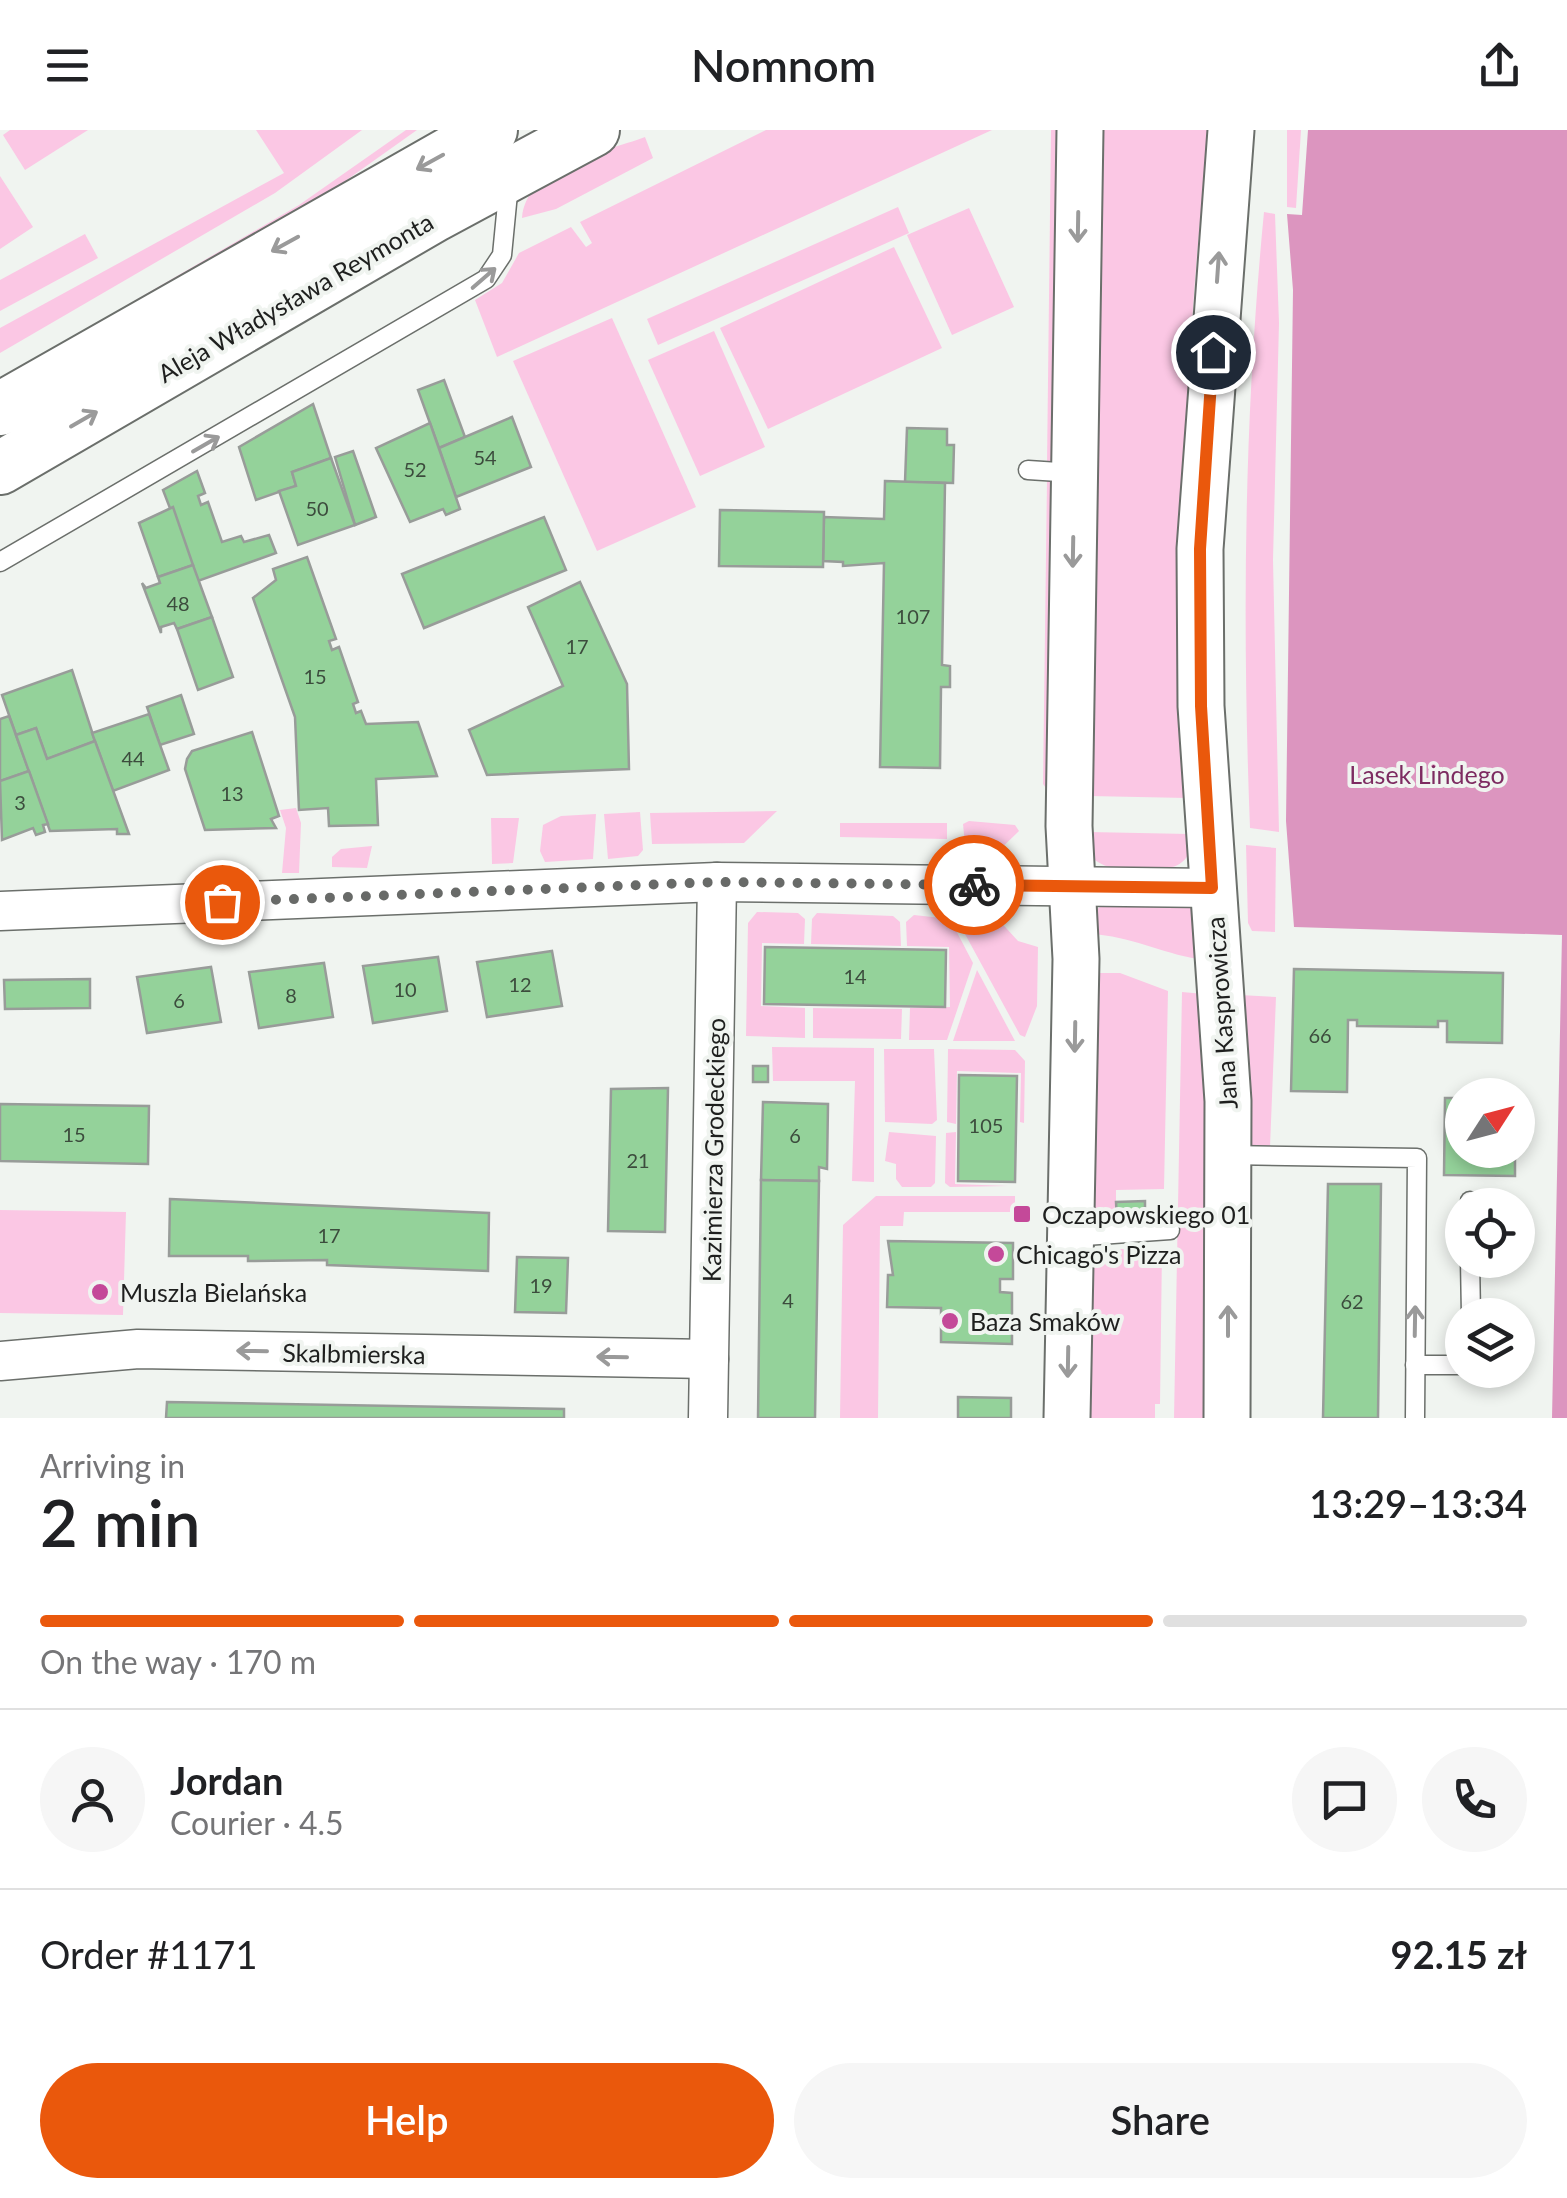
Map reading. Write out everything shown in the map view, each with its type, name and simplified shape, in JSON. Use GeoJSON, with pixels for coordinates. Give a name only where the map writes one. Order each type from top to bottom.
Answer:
{"type":"FeatureCollection","features":[{"type":"Feature","properties":{"kind":"main road","name":"Aleja Władysława Reymonta"},"geometry":{"type":"LineString","coordinates":[[0,410],[501,152],[593,130]]}},
{"type":"Feature","properties":{"kind":"main road","name":"Aleja Władysława Reymonta"},"geometry":{"type":"LineString","coordinates":[[0,468],[501,152]]}},
{"type":"Feature","properties":{"kind":"street"},"geometry":{"type":"LineString","coordinates":[[1067,1418],[1076,959],[1069,826],[1080,130]]}},
{"type":"Feature","properties":{"kind":"street","name":"Jana Kasprowicza"},"geometry":{"type":"LineString","coordinates":[[1228,1418],[1227,1083],[1201,706],[1200,549],[1222,194],[1231,130]]}},
{"type":"Feature","properties":{"kind":"street"},"geometry":{"type":"LineString","coordinates":[[0,912],[717,882],[1212,888]]}},
{"type":"Feature","properties":{"kind":"street","name":"Kazimierza Grodeckiego"},"geometry":{"type":"LineString","coordinates":[[708,1418],[717,882]]}},
{"type":"Feature","properties":{"kind":"street","name":"Skalbmierska"},"geometry":{"type":"LineString","coordinates":[[0,1361],[138,1349],[710,1359]]}},
{"type":"Feature","properties":{"kind":"lane"},"geometry":{"type":"LineString","coordinates":[[0,562],[486,279],[502,255],[501,152]]}},
{"type":"Feature","properties":{"kind":"lane"},"geometry":{"type":"LineString","coordinates":[[1028,470],[1075,472]]}},
{"type":"Feature","properties":{"kind":"lane"},"geometry":{"type":"LineString","coordinates":[[1228,1155],[1417,1158],[1414,1418]]}},
{"type":"Feature","properties":{"kind":"lane"},"geometry":{"type":"LineString","coordinates":[[1070,1237],[1170,1230]]}},
{"type":"Feature","properties":{"kind":"lane"},"geometry":{"type":"LineString","coordinates":[[1415,1365],[1445,1364]]}},
{"type":"Feature","properties":{"kind":"shaded area"},"geometry":{"type":"Polygon","coordinates":[[[10,130],[88,130],[25,170],[3,135],[10,130]]]}},
{"type":"Feature","properties":{"kind":"shaded area"},"geometry":{"type":"Polygon","coordinates":[[[256,130],[362,130],[275,193],[0,353],[0,328],[284,173],[256,130]]]}},
{"type":"Feature","properties":{"kind":"shaded area"},"geometry":{"type":"Polygon","coordinates":[[[406,130],[417,130],[310,206],[0,379],[299,205],[406,130]]]}},
{"type":"Feature","properties":{"kind":"shaded area"},"geometry":{"type":"Polygon","coordinates":[[[766,130],[992,130],[497,357],[475,300],[502,283],[519,253],[571,227],[586,247],[592,243],[580,222],[766,130]]]}},
{"type":"Feature","properties":{"kind":"shaded area"},"geometry":{"type":"Polygon","coordinates":[[[1051,130],[1059,130],[1056,461],[1047,464],[1051,130]]]}},
{"type":"Feature","properties":{"kind":"shaded area"},"geometry":{"type":"Polygon","coordinates":[[[1100,130],[1211,130],[1189,380],[1185,547],[1187,798],[1089,796],[1100,130]]]}},
{"type":"Feature","properties":{"kind":"shaded area"},"geometry":{"type":"Polygon","coordinates":[[[1287,130],[1301,130],[1296,208],[1287,207],[1287,130]]]}},
{"type":"Feature","properties":{"kind":"shaded area"},"geometry":{"type":"Polygon","coordinates":[[[645,137],[653,158],[556,209],[522,218],[537,185],[552,173],[589,155],[645,137]]]}},
{"type":"Feature","properties":{"kind":"shaded area"},"geometry":{"type":"Polygon","coordinates":[[[0,176],[33,227],[0,249],[0,176]]]}},
{"type":"Feature","properties":{"kind":"shaded area"},"geometry":{"type":"Polygon","coordinates":[[[898,207],[909,233],[658,345],[647,319],[898,207]]]}},
{"type":"Feature","properties":{"kind":"shaded area"},"geometry":{"type":"Polygon","coordinates":[[[969,208],[1014,307],[952,335],[907,235],[969,208]]]}},
{"type":"Feature","properties":{"kind":"shaded area"},"geometry":{"type":"Polygon","coordinates":[[[1264,212],[1275,214],[1279,323],[1273,560],[1279,832],[1250,828],[1247,751],[1249,443],[1264,212]]]}},
{"type":"Feature","properties":{"kind":"shaded area"},"geometry":{"type":"Polygon","coordinates":[[[85,234],[98,258],[0,311],[0,280],[85,234]]]}},
{"type":"Feature","properties":{"kind":"shaded area"},"geometry":{"type":"Polygon","coordinates":[[[894,247],[942,348],[768,429],[720,328],[894,247]]]}},
{"type":"Feature","properties":{"kind":"shaded area"},"geometry":{"type":"Polygon","coordinates":[[[612,318],[696,507],[597,551],[513,361],[612,318]]]}},
{"type":"Feature","properties":{"kind":"shaded area"},"geometry":{"type":"Polygon","coordinates":[[[714,331],[765,447],[700,476],[648,360],[714,331]]]}},
{"type":"Feature","properties":{"kind":"shaded area"},"geometry":{"type":"Polygon","coordinates":[[[1047,480],[1055,481],[1052,796],[1043,784],[1047,480]]]}},
{"type":"Feature","properties":{"kind":"shaded area"},"geometry":{"type":"Polygon","coordinates":[[[296,808],[301,823],[299,873],[282,873],[286,828],[280,810],[296,808]]]}},
{"type":"Feature","properties":{"kind":"shaded area"},"geometry":{"type":"Polygon","coordinates":[[[777,811],[744,843],[652,844],[650,813],[777,811]]]}},
{"type":"Feature","properties":{"kind":"shaded area"},"geometry":{"type":"Polygon","coordinates":[[[640,812],[643,850],[638,856],[608,859],[604,814],[640,812]]]}},
{"type":"Feature","properties":{"kind":"shaded area"},"geometry":{"type":"Polygon","coordinates":[[[596,814],[593,859],[545,862],[540,851],[543,825],[561,816],[596,814]]]}},
{"type":"Feature","properties":{"kind":"shaded area"},"geometry":{"type":"Polygon","coordinates":[[[491,818],[519,818],[513,863],[492,864],[491,818]]]}},
{"type":"Feature","properties":{"kind":"shaded area"},"geometry":{"type":"Polygon","coordinates":[[[969,821],[1015,825],[1019,831],[991,858],[966,856],[963,824],[969,821]]]}},
{"type":"Feature","properties":{"kind":"shaded area"},"geometry":{"type":"Polygon","coordinates":[[[840,823],[947,823],[947,839],[840,837],[840,823]]]}},
{"type":"Feature","properties":{"kind":"shaded area"},"geometry":{"type":"Polygon","coordinates":[[[1089,832],[1189,834],[1189,850],[1186,858],[1168,869],[1126,871],[1094,859],[1089,832]]]}},
{"type":"Feature","properties":{"kind":"shaded area"},"geometry":{"type":"Polygon","coordinates":[[[1246,845],[1276,848],[1275,932],[1252,931],[1248,923],[1246,845]]]}},
{"type":"Feature","properties":{"kind":"shaded area"},"geometry":{"type":"Polygon","coordinates":[[[372,846],[367,868],[332,867],[332,857],[341,849],[372,846]]]}},
{"type":"Feature","properties":{"kind":"shaded area"},"geometry":{"type":"Polygon","coordinates":[[[1103,905],[1191,907],[1196,913],[1198,959],[1091,934],[1091,913],[1103,905]]]}},
{"type":"Feature","properties":{"kind":"shaded area"},"geometry":{"type":"Polygon","coordinates":[[[757,912],[798,913],[805,919],[804,944],[762,943],[761,1006],[805,1008],[805,1038],[746,1036],[748,923],[757,912]]]}},
{"type":"Feature","properties":{"kind":"shaded area"},"geometry":{"type":"Polygon","coordinates":[[[817,913],[893,916],[900,922],[901,946],[811,944],[812,919],[817,913]]]}},
{"type":"Feature","properties":{"kind":"shaded area"},"geometry":{"type":"Polygon","coordinates":[[[914,915],[950,919],[973,963],[947,1040],[909,1040],[910,1008],[950,1007],[949,947],[907,946],[906,922],[914,915]]]}},
{"type":"Feature","properties":{"kind":"shaded area"},"geometry":{"type":"Polygon","coordinates":[[[960,916],[996,917],[1018,941],[1038,947],[1037,1006],[1025,1037],[1020,1035],[959,923],[960,916]]]}},
{"type":"Feature","properties":{"kind":"shaded area"},"geometry":{"type":"Polygon","coordinates":[[[977,970],[1015,1041],[953,1041],[977,970]]]}},
{"type":"Feature","properties":{"kind":"shaded area"},"geometry":{"type":"Polygon","coordinates":[[[1096,973],[1120,973],[1168,991],[1164,1189],[1116,1190],[1116,1221],[1102,1227],[1093,1209],[1096,973]]]}},
{"type":"Feature","properties":{"kind":"shaded area"},"geometry":{"type":"Polygon","coordinates":[[[1182,992],[1204,994],[1209,1084],[1209,1418],[1174,1418],[1182,992]]]}},
{"type":"Feature","properties":{"kind":"shaded area"},"geometry":{"type":"Polygon","coordinates":[[[1240,995],[1276,997],[1270,1147],[1248,1147],[1240,995]]]}},
{"type":"Feature","properties":{"kind":"shaded area"},"geometry":{"type":"Polygon","coordinates":[[[813,1008],[902,1009],[901,1039],[813,1038],[813,1008]]]}},
{"type":"Feature","properties":{"kind":"shaded area"},"geometry":{"type":"Polygon","coordinates":[[[772,1047],[874,1048],[874,1182],[852,1181],[855,1081],[773,1081],[772,1047]]]}},
{"type":"Feature","properties":{"kind":"shaded area"},"geometry":{"type":"Polygon","coordinates":[[[884,1049],[934,1049],[937,1120],[932,1124],[885,1122],[884,1049]]]}},
{"type":"Feature","properties":{"kind":"shaded area"},"geometry":{"type":"Polygon","coordinates":[[[948,1049],[1015,1050],[1025,1061],[1024,1123],[1020,1122],[1021,1073],[957,1071],[956,1124],[947,1122],[948,1049]]]}},
{"type":"Feature","properties":{"kind":"shaded area"},"geometry":{"type":"Polygon","coordinates":[[[889,1132],[936,1136],[935,1183],[931,1187],[902,1187],[896,1179],[896,1164],[885,1161],[889,1132]]]}},
{"type":"Feature","properties":{"kind":"shaded area"},"geometry":{"type":"Polygon","coordinates":[[[956,1132],[955,1184],[1008,1186],[950,1187],[945,1183],[946,1133],[956,1132]]]}},
{"type":"Feature","properties":{"kind":"shaded area"},"geometry":{"type":"Polygon","coordinates":[[[876,1196],[1015,1196],[1015,1212],[904,1212],[903,1226],[880,1226],[878,1418],[840,1418],[843,1225],[876,1196]]]}},
{"type":"Feature","properties":{"kind":"shaded area"},"geometry":{"type":"Polygon","coordinates":[[[0,1210],[126,1212],[123,1315],[0,1313],[0,1210]]]}},
{"type":"Feature","properties":{"kind":"shaded area"},"geometry":{"type":"Polygon","coordinates":[[[1108,1249],[1162,1249],[1160,1404],[1155,1404],[1155,1418],[1088,1418],[1092,1265],[1108,1249]]]}},
{"type":"Feature","properties":{"kind":"green space","name":"Lasek Lindego"},"geometry":{"type":"Polygon","coordinates":[[[1308,130],[1567,130],[1567,1418],[1552,1418],[1562,935],[1294,927],[1286,821],[1293,290],[1287,214],[1302,215],[1308,130]]]}},
{"type":"Feature","properties":{"kind":"building"},"geometry":{"type":"Polygon","coordinates":[[[444,380],[465,437],[439,448],[418,390],[444,380]]]}},
{"type":"Feature","properties":{"kind":"building"},"geometry":{"type":"Polygon","coordinates":[[[313,404],[331,458],[292,472],[296,486],[256,500],[239,447],[313,404]]]}},
{"type":"Feature","properties":{"kind":"building"},"geometry":{"type":"Polygon","coordinates":[[[512,417],[531,467],[456,497],[439,448],[512,417]]]}},
{"type":"Feature","properties":{"kind":"building"},"geometry":{"type":"Polygon","coordinates":[[[430,423],[460,509],[446,515],[443,509],[410,522],[376,448],[430,423]]]}},
{"type":"Feature","properties":{"kind":"building"},"geometry":{"type":"Polygon","coordinates":[[[907,428],[947,429],[947,445],[954,445],[953,483],[905,482],[907,428]]]}},
{"type":"Feature","properties":{"kind":"building"},"geometry":{"type":"Polygon","coordinates":[[[353,451],[376,517],[355,525],[335,457],[353,451]]]}},
{"type":"Feature","properties":{"kind":"building"},"geometry":{"type":"Polygon","coordinates":[[[331,458],[355,525],[298,545],[279,491],[296,486],[292,472],[331,458]]]}},
{"type":"Feature","properties":{"kind":"building"},"geometry":{"type":"Polygon","coordinates":[[[197,471],[205,493],[198,496],[201,505],[208,502],[222,542],[241,536],[244,542],[269,535],[276,553],[198,581],[163,490],[197,471]]]}},
{"type":"Feature","properties":{"kind":"building"},"geometry":{"type":"Polygon","coordinates":[[[885,481],[945,483],[942,665],[950,666],[950,687],[941,687],[940,768],[880,767],[884,563],[843,566],[843,562],[823,561],[824,517],[884,519],[885,481]]]}},
{"type":"Feature","properties":{"kind":"building"},"geometry":{"type":"Polygon","coordinates":[[[173,507],[193,565],[158,577],[139,523],[173,507]]]}},
{"type":"Feature","properties":{"kind":"building"},"geometry":{"type":"Polygon","coordinates":[[[720,510],[824,512],[823,567],[719,566],[720,510]]]}},
{"type":"Feature","properties":{"kind":"building"},"geometry":{"type":"Polygon","coordinates":[[[544,517],[566,570],[424,628],[402,574],[544,517]]]}},
{"type":"Feature","properties":{"kind":"building"},"geometry":{"type":"Polygon","coordinates":[[[307,557],[336,639],[329,641],[332,650],[339,647],[358,702],[353,704],[356,713],[361,711],[366,724],[418,722],[437,776],[376,779],[378,825],[329,826],[328,808],[299,810],[295,717],[253,598],[276,580],[273,569],[307,557]]]}},
{"type":"Feature","properties":{"kind":"building"},"geometry":{"type":"Polygon","coordinates":[[[193,565],[212,617],[177,629],[174,623],[161,627],[161,633],[142,583],[146,588],[160,583],[158,577],[193,565]]]}},
{"type":"Feature","properties":{"kind":"building"},"geometry":{"type":"Polygon","coordinates":[[[580,582],[627,684],[629,769],[487,775],[469,730],[563,686],[528,607],[580,582]]]}},
{"type":"Feature","properties":{"kind":"building"},"geometry":{"type":"Polygon","coordinates":[[[212,617],[233,677],[198,690],[177,629],[212,617]]]}},
{"type":"Feature","properties":{"kind":"building"},"geometry":{"type":"Polygon","coordinates":[[[72,670],[95,741],[47,759],[36,728],[16,735],[2,695],[72,670]]]}},
{"type":"Feature","properties":{"kind":"building"},"geometry":{"type":"Polygon","coordinates":[[[181,695],[194,734],[160,745],[147,707],[181,695]]]}},
{"type":"Feature","properties":{"kind":"building"},"geometry":{"type":"Polygon","coordinates":[[[149,714],[169,770],[113,791],[92,733],[149,714]]]}},
{"type":"Feature","properties":{"kind":"building"},"geometry":{"type":"Polygon","coordinates":[[[9,716],[29,771],[0,781],[0,719],[9,716]]]}},
{"type":"Feature","properties":{"kind":"building"},"geometry":{"type":"Polygon","coordinates":[[[36,728],[47,759],[95,741],[129,834],[117,834],[117,829],[50,831],[16,735],[36,728]]]}},
{"type":"Feature","properties":{"kind":"building"},"geometry":{"type":"Polygon","coordinates":[[[252,732],[279,816],[271,819],[276,828],[205,830],[185,769],[187,759],[192,751],[252,732]]]}},
{"type":"Feature","properties":{"kind":"building"},"geometry":{"type":"Polygon","coordinates":[[[29,771],[48,824],[43,825],[45,832],[36,835],[33,828],[2,840],[0,781],[29,771]]]}},
{"type":"Feature","properties":{"kind":"building"},"geometry":{"type":"Polygon","coordinates":[[[765,947],[946,950],[945,1007],[764,1004],[765,947]]]}},
{"type":"Feature","properties":{"kind":"building"},"geometry":{"type":"Polygon","coordinates":[[[552,951],[562,1006],[487,1017],[477,962],[552,951]]]}},
{"type":"Feature","properties":{"kind":"building"},"geometry":{"type":"Polygon","coordinates":[[[438,957],[447,1011],[373,1023],[363,966],[438,957]]]}},
{"type":"Feature","properties":{"kind":"building"},"geometry":{"type":"Polygon","coordinates":[[[324,963],[333,1017],[259,1028],[249,972],[324,963]]]}},
{"type":"Feature","properties":{"kind":"building"},"geometry":{"type":"Polygon","coordinates":[[[211,967],[221,1022],[147,1033],[137,977],[211,967]]]}},
{"type":"Feature","properties":{"kind":"building"},"geometry":{"type":"Polygon","coordinates":[[[1294,969],[1503,973],[1502,1043],[1447,1042],[1447,1021],[1438,1021],[1438,1027],[1357,1026],[1357,1020],[1348,1020],[1347,1092],[1291,1091],[1294,969]]]}},
{"type":"Feature","properties":{"kind":"building"},"geometry":{"type":"Polygon","coordinates":[[[90,979],[90,1008],[5,1009],[4,980],[90,979]]]}},
{"type":"Feature","properties":{"kind":"building"},"geometry":{"type":"Polygon","coordinates":[[[753,1066],[768,1066],[768,1082],[753,1082],[753,1066]]]}},
{"type":"Feature","properties":{"kind":"building"},"geometry":{"type":"Polygon","coordinates":[[[959,1075],[1017,1076],[1015,1182],[958,1181],[959,1075]]]}},
{"type":"Feature","properties":{"kind":"building"},"geometry":{"type":"Polygon","coordinates":[[[668,1088],[665,1232],[608,1231],[611,1089],[668,1088]]]}},
{"type":"Feature","properties":{"kind":"building"},"geometry":{"type":"Polygon","coordinates":[[[1445,1098],[1445,1168],[1515,1168],[1515,1176],[1444,1175],[1445,1098]]]}},
{"type":"Feature","properties":{"kind":"building"},"geometry":{"type":"Polygon","coordinates":[[[763,1102],[828,1104],[827,1169],[819,1167],[819,1181],[761,1180],[763,1102]]]}},
{"type":"Feature","properties":{"kind":"building"},"geometry":{"type":"Polygon","coordinates":[[[0,1104],[149,1106],[148,1164],[0,1161],[0,1104]]]}},
{"type":"Feature","properties":{"kind":"building"},"geometry":{"type":"Polygon","coordinates":[[[761,1180],[819,1181],[815,1418],[758,1418],[761,1180]]]}},
{"type":"Feature","properties":{"kind":"building"},"geometry":{"type":"Polygon","coordinates":[[[1328,1184],[1381,1184],[1378,1418],[1323,1418],[1328,1184]]]}},
{"type":"Feature","properties":{"kind":"building"},"geometry":{"type":"Polygon","coordinates":[[[170,1199],[489,1213],[488,1271],[327,1265],[327,1260],[248,1261],[248,1256],[169,1256],[170,1199]]]}},
{"type":"Feature","properties":{"kind":"building"},"geometry":{"type":"Polygon","coordinates":[[[1145,1201],[1145,1221],[1117,1221],[1116,1202],[1145,1201]]]}},
{"type":"Feature","properties":{"kind":"building"},"geometry":{"type":"Polygon","coordinates":[[[888,1241],[1013,1243],[1013,1279],[1000,1279],[1000,1292],[1012,1293],[1012,1344],[941,1342],[941,1308],[887,1307],[888,1275],[893,1275],[888,1241]]]}},
{"type":"Feature","properties":{"kind":"building"},"geometry":{"type":"Polygon","coordinates":[[[517,1257],[568,1258],[566,1313],[515,1312],[517,1257]]]}},
{"type":"Feature","properties":{"kind":"building"},"geometry":{"type":"Polygon","coordinates":[[[958,1397],[1011,1398],[1011,1418],[958,1418],[958,1397]]]}},
{"type":"Feature","properties":{"kind":"building"},"geometry":{"type":"Polygon","coordinates":[[[167,1402],[564,1409],[564,1418],[166,1418],[167,1402]]]}},
{"type":"Feature","properties":{"kind":"way so far"},"geometry":{"type":"LineString","coordinates":[[222,902],[717,882],[974,885]]}},
{"type":"Feature","properties":{"kind":"place","name":"Oczapowskiego 01"},"geometry":{"type":"Point","coordinates":[1022,1214]}},
{"type":"Feature","properties":{"kind":"place","name":"Chicago's Pizza"},"geometry":{"type":"Point","coordinates":[996,1254]}},
{"type":"Feature","properties":{"kind":"place","name":"Muszla Bielańska"},"geometry":{"type":"Point","coordinates":[100,1292]}},
{"type":"Feature","properties":{"kind":"place","name":"Baza Smaków"},"geometry":{"type":"Point","coordinates":[950,1321]}},
{"type":"Feature","properties":{"kind":"route"},"geometry":{"type":"LineString","coordinates":[[974,885],[1212,888],[1201,706],[1200,549],[1213,352]]}}]}
